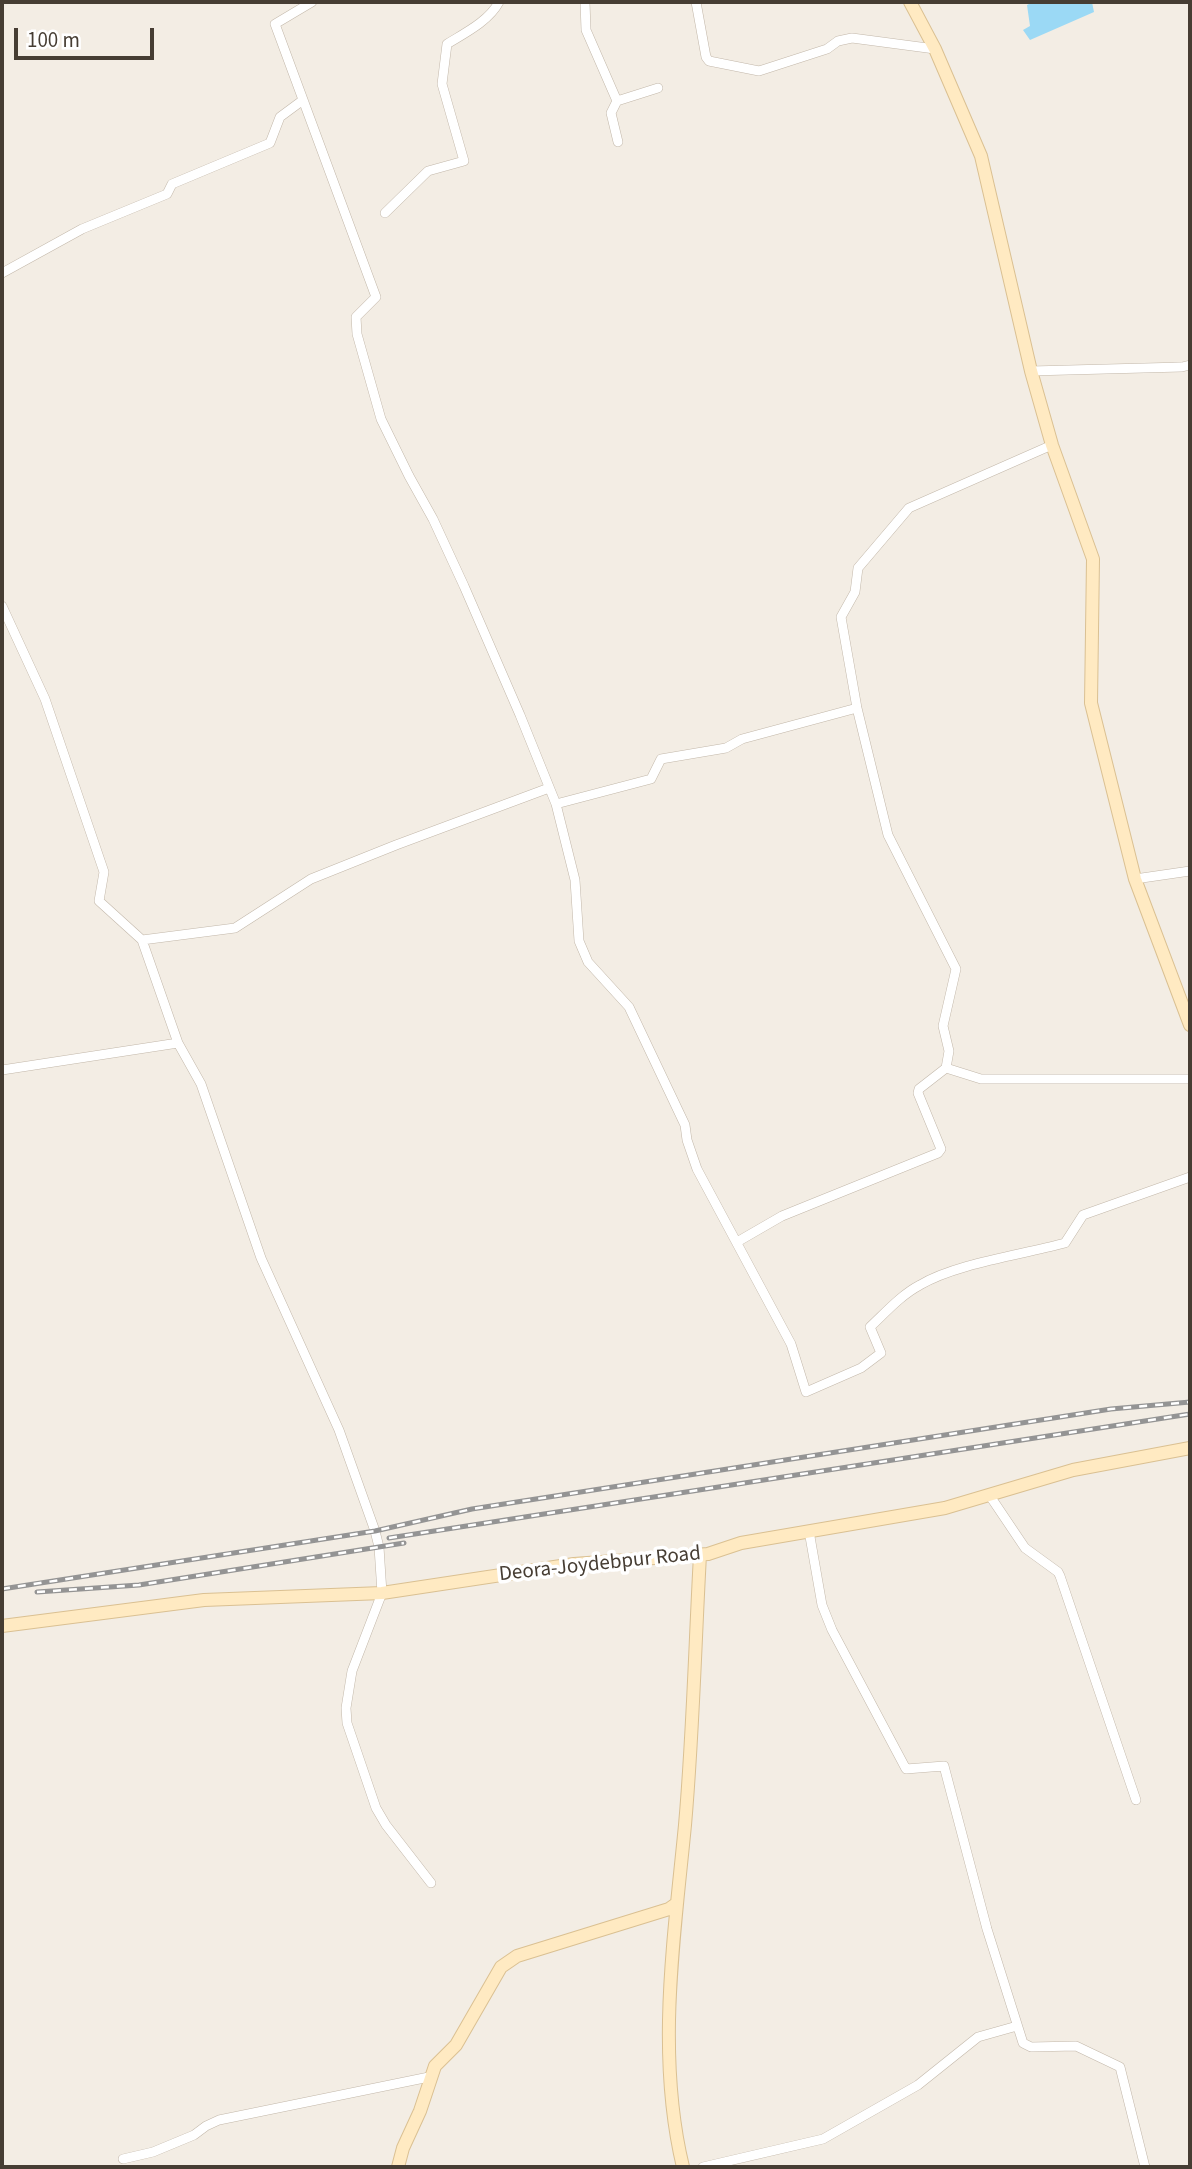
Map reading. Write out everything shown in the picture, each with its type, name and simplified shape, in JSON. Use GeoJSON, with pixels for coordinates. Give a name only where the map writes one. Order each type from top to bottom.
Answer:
{"type":"FeatureCollection","features":[{"type":"Feature","properties":{"kind":"street"},"geometry":{"type":"LineString","coordinates":[[312,2],[275,24],[376,297],[356,317],[357,334],[381,419],[454,563],[556,804],[575,880],[579,941],[587,962],[629,1007],[685,1125],[697,1169],[792,1344],[806,1392],[860,1368],[881,1353],[870,1327],[922,1283],[944,1273],[1060,1244],[1065,1242],[1083,1215],[1190,1177]]}},
{"type":"Feature","properties":{"kind":"street"},"geometry":{"type":"LineString","coordinates":[[385,213],[428,171],[464,160],[442,84],[447,44],[474,28],[499,2]]}},
{"type":"Feature","properties":{"kind":"street"},"geometry":{"type":"LineString","coordinates":[[585,2],[586,30],[617,101]]}},
{"type":"Feature","properties":{"kind":"street"},"geometry":{"type":"LineString","coordinates":[[696,2],[709,61],[759,71],[827,49],[845,39],[935,49]]}},
{"type":"Feature","properties":{"kind":"street"},"geometry":{"type":"LineString","coordinates":[[910,2],[935,49],[981,156],[1031,371],[1052,445],[1093,559],[1091,703],[1135,879],[1190,1025]]}},
{"type":"Feature","properties":{"kind":"street"},"geometry":{"type":"LineString","coordinates":[[618,142],[611,113],[617,101],[658,88]]}},
{"type":"Feature","properties":{"kind":"street"},"geometry":{"type":"LineString","coordinates":[[2,273],[82,229],[167,194],[172,184],[270,143],[280,117],[303,100]]}},
{"type":"Feature","properties":{"kind":"street"},"geometry":{"type":"LineString","coordinates":[[1031,371],[1190,365]]}},
{"type":"Feature","properties":{"kind":"street"},"geometry":{"type":"LineString","coordinates":[[737,1242],[782,1216],[938,1153],[942,1145],[918,1093],[919,1089],[946,1068],[949,1051],[943,1026],[956,968],[888,835],[857,708],[841,617],[855,592],[858,568],[911,506],[1052,445]]}},
{"type":"Feature","properties":{"kind":"street"},"geometry":{"type":"LineString","coordinates":[[2,606],[45,699],[104,872],[99,901],[142,940],[178,1043],[201,1084],[261,1258],[339,1430],[375,1531],[379,1547],[382,1593],[352,1671],[346,1708],[347,1723],[376,1808],[431,1883]]}},
{"type":"Feature","properties":{"kind":"street"},"geometry":{"type":"LineString","coordinates":[[556,804],[651,779],[661,759],[726,748],[741,739],[857,708]]}},
{"type":"Feature","properties":{"kind":"street"},"geometry":{"type":"LineString","coordinates":[[142,940],[235,928],[312,879],[549,788]]}},
{"type":"Feature","properties":{"kind":"street"},"geometry":{"type":"LineString","coordinates":[[1135,879],[1190,871]]}},
{"type":"Feature","properties":{"kind":"street"},"geometry":{"type":"LineString","coordinates":[[2,1070],[178,1043]]}},
{"type":"Feature","properties":{"kind":"street"},"geometry":{"type":"LineString","coordinates":[[946,1068],[981,1079],[1190,1079]]}},
{"type":"Feature","properties":{"kind":"street","name":"Deora-Joydebpur Road"},"geometry":{"type":"LineString","coordinates":[[2,1626],[204,1600],[382,1593],[574,1564],[699,1555],[741,1543],[945,1508],[1073,1470],[1190,1448]]}},
{"type":"Feature","properties":{"kind":"street"},"geometry":{"type":"LineString","coordinates":[[990,1496],[1025,1548],[1060,1576],[1136,1800]]}},
{"type":"Feature","properties":{"kind":"street"},"geometry":{"type":"LineString","coordinates":[[809,1531],[822,1605],[832,1630],[906,1769],[944,1766],[987,1930],[1017,2026],[1026,2046],[1076,2046],[1120,2067],[1145,2167]]}},
{"type":"Feature","properties":{"kind":"street"},"geometry":{"type":"LineString","coordinates":[[683,2167],[674,2129],[669,2031],[676,1905],[685,1822],[699,1555]]}},
{"type":"Feature","properties":{"kind":"street"},"geometry":{"type":"LineString","coordinates":[[398,2167],[403,2148],[420,2110],[429,2077],[435,2066],[456,2045],[491,1981],[510,1959],[676,1905]]}},
{"type":"Feature","properties":{"kind":"street"},"geometry":{"type":"LineString","coordinates":[[703,2167],[823,2139],[918,2085],[978,2037],[1017,2026]]}},
{"type":"Feature","properties":{"kind":"street"},"geometry":{"type":"LineString","coordinates":[[122,2159],[153,2152],[194,2135],[219,2120],[429,2077]]}},
{"type":"Feature","properties":{"kind":"water"},"geometry":{"type":"Polygon","coordinates":[[[1033,2],[1092,2],[1094,12],[1030,40],[1023,30],[1030,26],[1027,5],[1033,2]]]}},
{"type":"Feature","properties":{"kind":"railway"},"geometry":{"type":"LineString","coordinates":[[2,1589],[375,1531],[472,1509],[1111,1409],[1190,1402]]}},
{"type":"Feature","properties":{"kind":"railway"},"geometry":{"type":"LineString","coordinates":[[389,1538],[1190,1414]]}},
{"type":"Feature","properties":{"kind":"railway"},"geometry":{"type":"LineString","coordinates":[[37,1592],[139,1585],[404,1543]]}}]}
